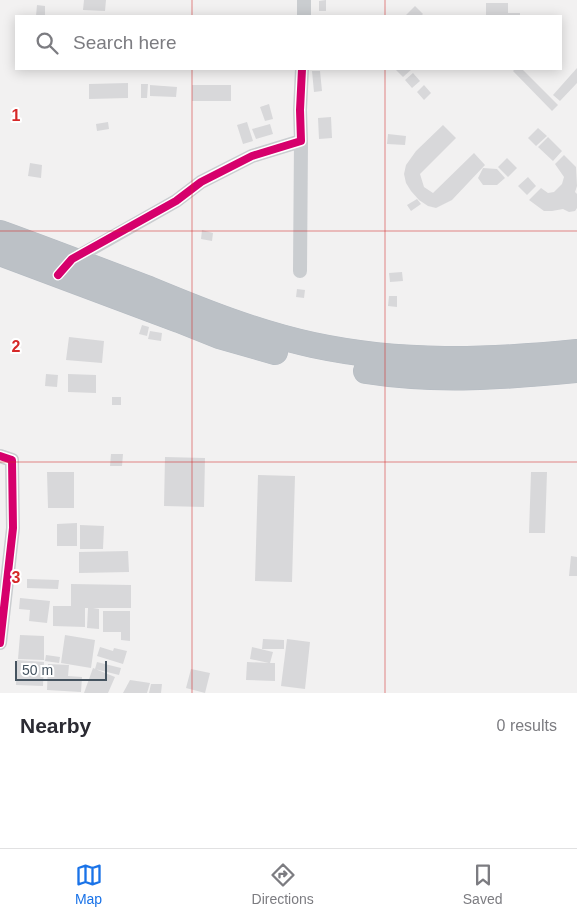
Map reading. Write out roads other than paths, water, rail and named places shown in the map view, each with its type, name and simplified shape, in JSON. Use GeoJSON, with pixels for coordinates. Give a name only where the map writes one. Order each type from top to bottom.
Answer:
{"type":"FeatureCollection","features":[{"type":"Feature","properties":{"kind":"highway"},"geometry":{"type":"LineString","coordinates":[[0,233],[65,267],[179,320],[219,336],[283,354],[332,365],[402,375],[440,377],[497,376],[577,370]]}},
{"type":"Feature","properties":{"kind":"highway"},"geometry":{"type":"LineString","coordinates":[[0,253],[65,267],[312,345],[420,359],[506,358],[577,352]]}},
{"type":"Feature","properties":{"kind":"street"},"geometry":{"type":"LineString","coordinates":[[304,0],[304,15]]}},
{"type":"Feature","properties":{"kind":"street"},"geometry":{"type":"LineString","coordinates":[[300,271],[300,110],[302,70]]}},
{"type":"Feature","properties":{"kind":"street"},"geometry":{"type":"LineString","coordinates":[[65,267],[176,201],[209,178],[252,156],[301,141]]}},
{"type":"Feature","properties":{"kind":"street"},"geometry":{"type":"LineString","coordinates":[[0,456],[12,460],[13,494],[13,528],[0,643]]}}]}
